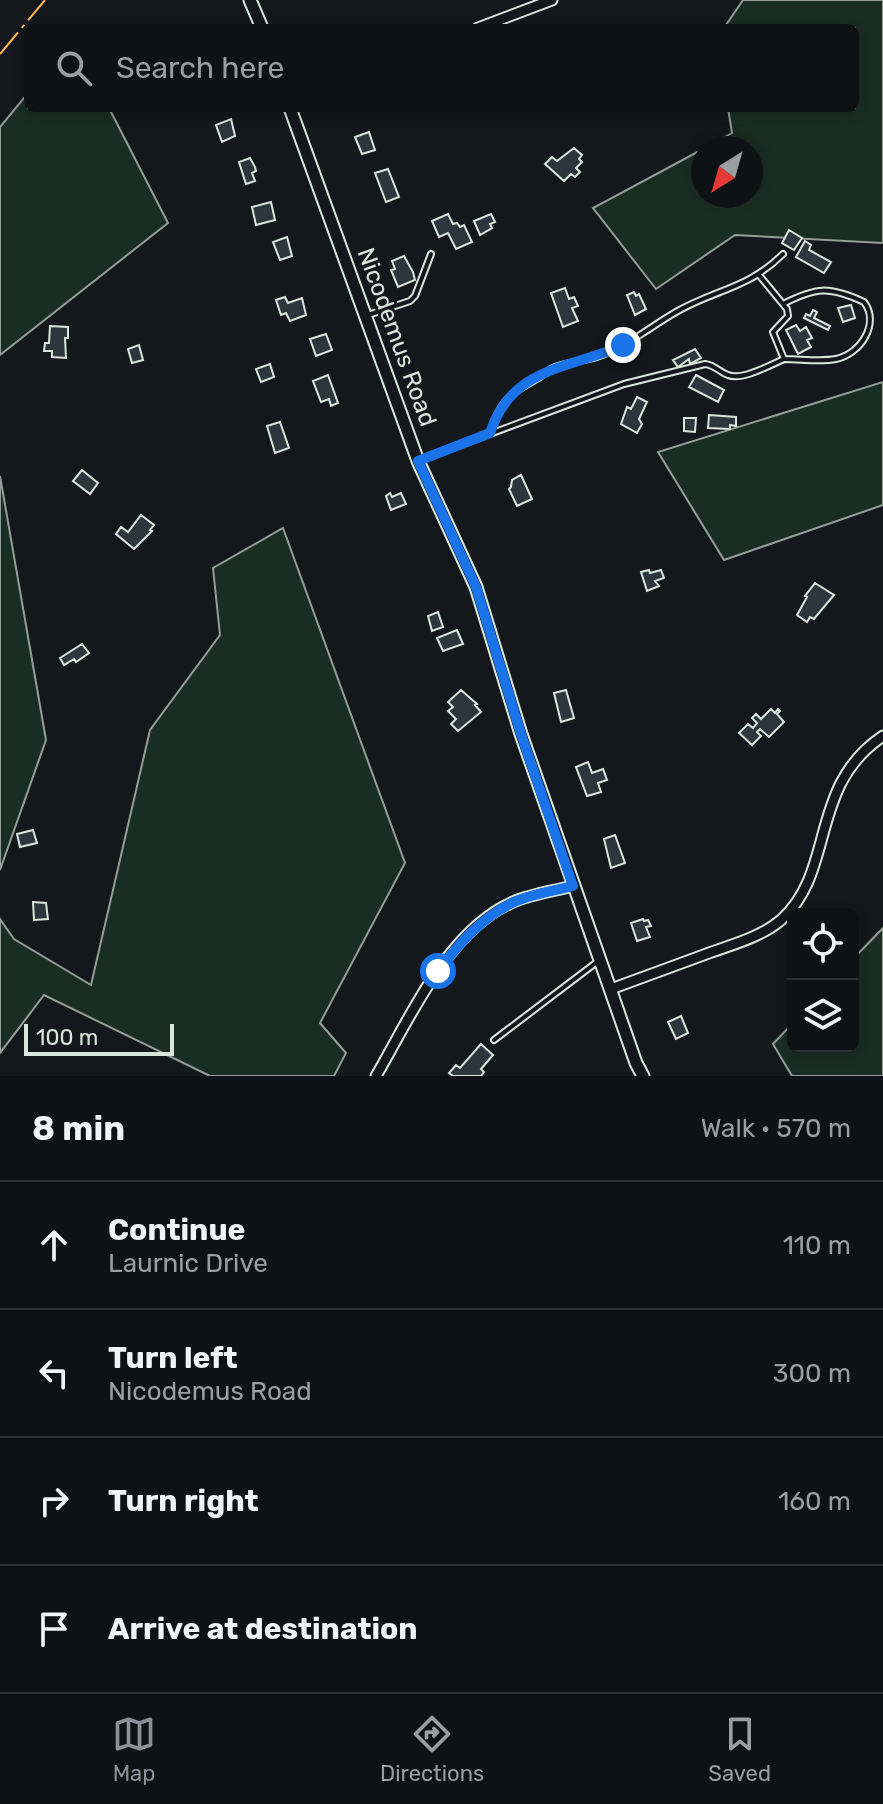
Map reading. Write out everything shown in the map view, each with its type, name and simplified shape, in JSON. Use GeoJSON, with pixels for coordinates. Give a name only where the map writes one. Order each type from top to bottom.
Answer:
{"type":"FeatureCollection","features":[{"type":"Feature","properties":{"kind":"street"},"geometry":{"type":"LineString","coordinates":[[250,0],[260,24]]}},
{"type":"Feature","properties":{"kind":"street"},"geometry":{"type":"LineString","coordinates":[[489,24],[552,0]]}},
{"type":"Feature","properties":{"kind":"street","name":"Nicodemus Road"},"geometry":{"type":"LineString","coordinates":[[291,112],[418,461],[476,587],[521,734],[643,1076]]}},
{"type":"Feature","properties":{"kind":"street"},"geometry":{"type":"LineString","coordinates":[[611,989],[756,936],[782,919],[802,894],[837,788],[855,761],[883,736]]}},
{"type":"Feature","properties":{"kind":"street"},"geometry":{"type":"LineString","coordinates":[[376,1076],[438,971],[477,926],[512,902],[573,886]]}},
{"type":"Feature","properties":{"kind":"lane"},"geometry":{"type":"LineString","coordinates":[[366,316],[410,301],[420,285],[431,254]]}},
{"type":"Feature","properties":{"kind":"lane"},"geometry":{"type":"LineString","coordinates":[[490,433],[497,413],[512,392],[548,370],[596,357],[623,345],[678,311],[759,275],[783,254]]}},
{"type":"Feature","properties":{"kind":"lane"},"geometry":{"type":"LineString","coordinates":[[759,275],[783,304],[788,316],[773,332],[784,359]]}},
{"type":"Feature","properties":{"kind":"lane"},"geometry":{"type":"LineString","coordinates":[[418,461],[638,381],[705,364],[730,376],[739,376],[784,359],[837,359],[850,353],[870,329],[871,320],[864,302],[830,290],[807,292],[783,304]]}},
{"type":"Feature","properties":{"kind":"lane"},"geometry":{"type":"LineString","coordinates":[[494,1040],[600,959]]}},
{"type":"Feature","properties":{"kind":"green space"},"geometry":{"type":"Polygon","coordinates":[[[743,0],[883,0],[883,243],[735,235],[656,289],[593,208],[691,155],[691,208],[763,208],[763,136],[727,136],[732,133],[729,112],[859,112],[859,24],[727,24],[743,0]]]}},
{"type":"Feature","properties":{"kind":"green space"},"geometry":{"type":"Polygon","coordinates":[[[24,98],[24,112],[111,112],[168,223],[0,355],[0,127],[24,98]]]}},
{"type":"Feature","properties":{"kind":"green space"},"geometry":{"type":"Polygon","coordinates":[[[883,382],[883,505],[724,560],[658,452],[883,382]]]}},
{"type":"Feature","properties":{"kind":"green space"},"geometry":{"type":"Polygon","coordinates":[[[0,476],[46,740],[0,870],[0,476]]]}},
{"type":"Feature","properties":{"kind":"green space"},"geometry":{"type":"Polygon","coordinates":[[[283,528],[405,863],[320,1023],[346,1053],[334,1076],[210,1076],[44,995],[0,1053],[0,919],[14,939],[91,985],[150,730],[220,635],[213,568],[283,528]]]}},
{"type":"Feature","properties":{"kind":"green space"},"geometry":{"type":"Polygon","coordinates":[[[883,928],[883,1076],[792,1076],[773,1044],[787,1029],[787,1052],[859,1052],[859,953],[883,928]]]}},
{"type":"Feature","properties":{"kind":"building"},"geometry":{"type":"Polygon","coordinates":[[[231,119],[235,136],[222,142],[216,125],[231,119]]]}},
{"type":"Feature","properties":{"kind":"building"},"geometry":{"type":"Polygon","coordinates":[[[369,132],[375,150],[362,154],[355,137],[369,132]]]}},
{"type":"Feature","properties":{"kind":"building"},"geometry":{"type":"Polygon","coordinates":[[[574,148],[582,155],[579,159],[582,162],[576,168],[580,172],[575,177],[571,174],[564,181],[545,164],[552,157],[557,161],[574,148]]]}},
{"type":"Feature","properties":{"kind":"building"},"geometry":{"type":"Polygon","coordinates":[[[250,158],[256,171],[252,173],[255,181],[246,184],[239,162],[250,158]]]}},
{"type":"Feature","properties":{"kind":"building"},"geometry":{"type":"Polygon","coordinates":[[[388,169],[399,197],[386,202],[375,173],[388,169]]]}},
{"type":"Feature","properties":{"kind":"building"},"geometry":{"type":"Polygon","coordinates":[[[271,202],[275,220],[256,225],[252,207],[271,202]]]}},
{"type":"Feature","properties":{"kind":"building"},"geometry":{"type":"Polygon","coordinates":[[[448,214],[453,224],[464,225],[472,242],[456,249],[448,233],[439,237],[432,221],[448,214]]]}},
{"type":"Feature","properties":{"kind":"building"},"geometry":{"type":"Polygon","coordinates":[[[491,214],[495,222],[490,224],[492,228],[480,235],[474,221],[491,214]]]}},
{"type":"Feature","properties":{"kind":"building"},"geometry":{"type":"Polygon","coordinates":[[[789,230],[802,238],[794,250],[782,243],[789,230]]]}},
{"type":"Feature","properties":{"kind":"building"},"geometry":{"type":"Polygon","coordinates":[[[287,237],[292,256],[280,260],[273,242],[287,237]]]}},
{"type":"Feature","properties":{"kind":"building"},"geometry":{"type":"Polygon","coordinates":[[[805,241],[811,245],[809,250],[831,262],[824,273],[796,257],[805,241]]]}},
{"type":"Feature","properties":{"kind":"building"},"geometry":{"type":"Polygon","coordinates":[[[404,256],[415,280],[398,287],[391,270],[395,269],[392,261],[404,256]]]}},
{"type":"Feature","properties":{"kind":"building"},"geometry":{"type":"Polygon","coordinates":[[[565,288],[569,299],[574,297],[578,306],[572,308],[578,321],[563,327],[551,293],[565,288]]]}},
{"type":"Feature","properties":{"kind":"building"},"geometry":{"type":"Polygon","coordinates":[[[634,292],[636,296],[639,294],[646,309],[635,315],[627,295],[634,292]]]}},
{"type":"Feature","properties":{"kind":"building"},"geometry":{"type":"Polygon","coordinates":[[[285,297],[288,303],[302,298],[306,315],[290,321],[286,313],[281,315],[276,300],[285,297]]]}},
{"type":"Feature","properties":{"kind":"building"},"geometry":{"type":"Polygon","coordinates":[[[851,305],[855,318],[843,322],[838,308],[851,305]]]}},
{"type":"Feature","properties":{"kind":"building"},"geometry":{"type":"Polygon","coordinates":[[[813,310],[817,312],[814,318],[830,326],[828,330],[804,318],[806,314],[810,316],[813,310]]]}},
{"type":"Feature","properties":{"kind":"building"},"geometry":{"type":"Polygon","coordinates":[[[796,325],[800,331],[806,327],[812,338],[807,340],[811,347],[798,354],[786,330],[796,325]]]}},
{"type":"Feature","properties":{"kind":"building"},"geometry":{"type":"Polygon","coordinates":[[[50,326],[68,327],[66,358],[52,357],[52,351],[44,351],[45,343],[49,343],[50,326]]]}},
{"type":"Feature","properties":{"kind":"building"},"geometry":{"type":"Polygon","coordinates":[[[326,334],[332,350],[316,356],[310,339],[326,334]]]}},
{"type":"Feature","properties":{"kind":"building"},"geometry":{"type":"Polygon","coordinates":[[[139,345],[143,360],[132,363],[128,349],[139,345]]]}},
{"type":"Feature","properties":{"kind":"building"},"geometry":{"type":"Polygon","coordinates":[[[695,349],[701,358],[690,364],[689,359],[678,367],[673,360],[695,349]]]}},
{"type":"Feature","properties":{"kind":"building"},"geometry":{"type":"Polygon","coordinates":[[[270,364],[274,377],[261,382],[256,369],[270,364]]]}},
{"type":"Feature","properties":{"kind":"building"},"geometry":{"type":"Polygon","coordinates":[[[328,375],[338,403],[331,406],[329,399],[321,402],[313,381],[328,375]]]}},
{"type":"Feature","properties":{"kind":"building"},"geometry":{"type":"Polygon","coordinates":[[[696,375],[724,390],[718,402],[689,387],[696,375]]]}},
{"type":"Feature","properties":{"kind":"building"},"geometry":{"type":"Polygon","coordinates":[[[637,397],[647,402],[637,433],[621,424],[627,407],[631,409],[637,397]]]}},
{"type":"Feature","properties":{"kind":"building"},"geometry":{"type":"Polygon","coordinates":[[[709,415],[736,417],[736,426],[730,425],[730,429],[708,428],[709,415]]]}},
{"type":"Feature","properties":{"kind":"building"},"geometry":{"type":"Polygon","coordinates":[[[684,418],[696,418],[695,432],[684,431],[684,418]]]}},
{"type":"Feature","properties":{"kind":"building"},"geometry":{"type":"Polygon","coordinates":[[[280,422],[289,448],[275,453],[267,426],[280,422]]]}},
{"type":"Feature","properties":{"kind":"building"},"geometry":{"type":"Polygon","coordinates":[[[82,470],[98,483],[90,494],[73,481],[82,470]]]}},
{"type":"Feature","properties":{"kind":"building"},"geometry":{"type":"Polygon","coordinates":[[[521,475],[532,499],[517,506],[509,489],[512,480],[521,475]]]}},
{"type":"Feature","properties":{"kind":"building"},"geometry":{"type":"Polygon","coordinates":[[[390,493],[392,497],[401,493],[406,504],[391,510],[386,496],[390,493]]]}},
{"type":"Feature","properties":{"kind":"building"},"geometry":{"type":"Polygon","coordinates":[[[141,515],[154,525],[134,549],[116,534],[121,527],[128,532],[141,515]]]}},
{"type":"Feature","properties":{"kind":"building"},"geometry":{"type":"Polygon","coordinates":[[[649,570],[650,573],[661,570],[664,578],[655,581],[659,586],[647,591],[641,572],[649,570]]]}},
{"type":"Feature","properties":{"kind":"building"},"geometry":{"type":"Polygon","coordinates":[[[815,583],[834,595],[814,619],[810,617],[807,622],[797,615],[815,583]]]}},
{"type":"Feature","properties":{"kind":"building"},"geometry":{"type":"Polygon","coordinates":[[[438,612],[443,627],[432,631],[428,616],[438,612]]]}},
{"type":"Feature","properties":{"kind":"building"},"geometry":{"type":"Polygon","coordinates":[[[457,630],[463,644],[443,651],[437,638],[457,630]]]}},
{"type":"Feature","properties":{"kind":"building"},"geometry":{"type":"Polygon","coordinates":[[[82,644],[89,653],[76,662],[74,659],[64,665],[60,658],[82,644]]]}},
{"type":"Feature","properties":{"kind":"building"},"geometry":{"type":"Polygon","coordinates":[[[461,690],[477,704],[481,712],[458,731],[451,724],[456,719],[448,711],[453,707],[448,702],[461,690]]]}},
{"type":"Feature","properties":{"kind":"building"},"geometry":{"type":"Polygon","coordinates":[[[566,690],[574,718],[561,722],[554,693],[566,690]]]}},
{"type":"Feature","properties":{"kind":"building"},"geometry":{"type":"Polygon","coordinates":[[[771,709],[775,713],[778,709],[780,711],[777,714],[784,722],[769,737],[760,729],[757,732],[761,736],[752,745],[739,733],[748,724],[753,728],[757,723],[752,718],[756,714],[761,719],[771,709]]]}},
{"type":"Feature","properties":{"kind":"building"},"geometry":{"type":"Polygon","coordinates":[[[588,762],[592,773],[603,769],[607,780],[598,783],[601,792],[587,796],[576,767],[588,762]]]}},
{"type":"Feature","properties":{"kind":"building"},"geometry":{"type":"Polygon","coordinates":[[[33,830],[37,843],[20,847],[17,834],[33,830]]]}},
{"type":"Feature","properties":{"kind":"building"},"geometry":{"type":"Polygon","coordinates":[[[615,835],[625,863],[611,868],[604,839],[615,835]]]}},
{"type":"Feature","properties":{"kind":"building"},"geometry":{"type":"Polygon","coordinates":[[[33,902],[46,903],[48,919],[34,920],[33,902]]]}},
{"type":"Feature","properties":{"kind":"building"},"geometry":{"type":"Polygon","coordinates":[[[648,920],[651,926],[646,927],[650,937],[637,941],[631,923],[648,920]]]}},
{"type":"Feature","properties":{"kind":"building"},"geometry":{"type":"Polygon","coordinates":[[[681,1016],[688,1033],[676,1039],[668,1022],[681,1016]]]}},
{"type":"Feature","properties":{"kind":"building"},"geometry":{"type":"Polygon","coordinates":[[[481,1044],[493,1055],[481,1069],[484,1072],[481,1076],[453,1076],[449,1073],[456,1065],[460,1068],[481,1044]]]}},
{"type":"Feature","properties":{"kind":"power"},"geometry":{"type":"LineString","coordinates":[[25,24],[45,0]]}},
{"type":"Feature","properties":{"kind":"power"},"geometry":{"type":"LineString","coordinates":[[0,54],[24,25]]}},
{"type":"Feature","properties":{"kind":"route"},"geometry":{"type":"LineString","coordinates":[[438,971],[477,926],[512,902],[573,886],[521,734],[476,587],[418,461],[490,433],[497,413],[512,392],[548,370],[596,357],[623,345]]}}]}
